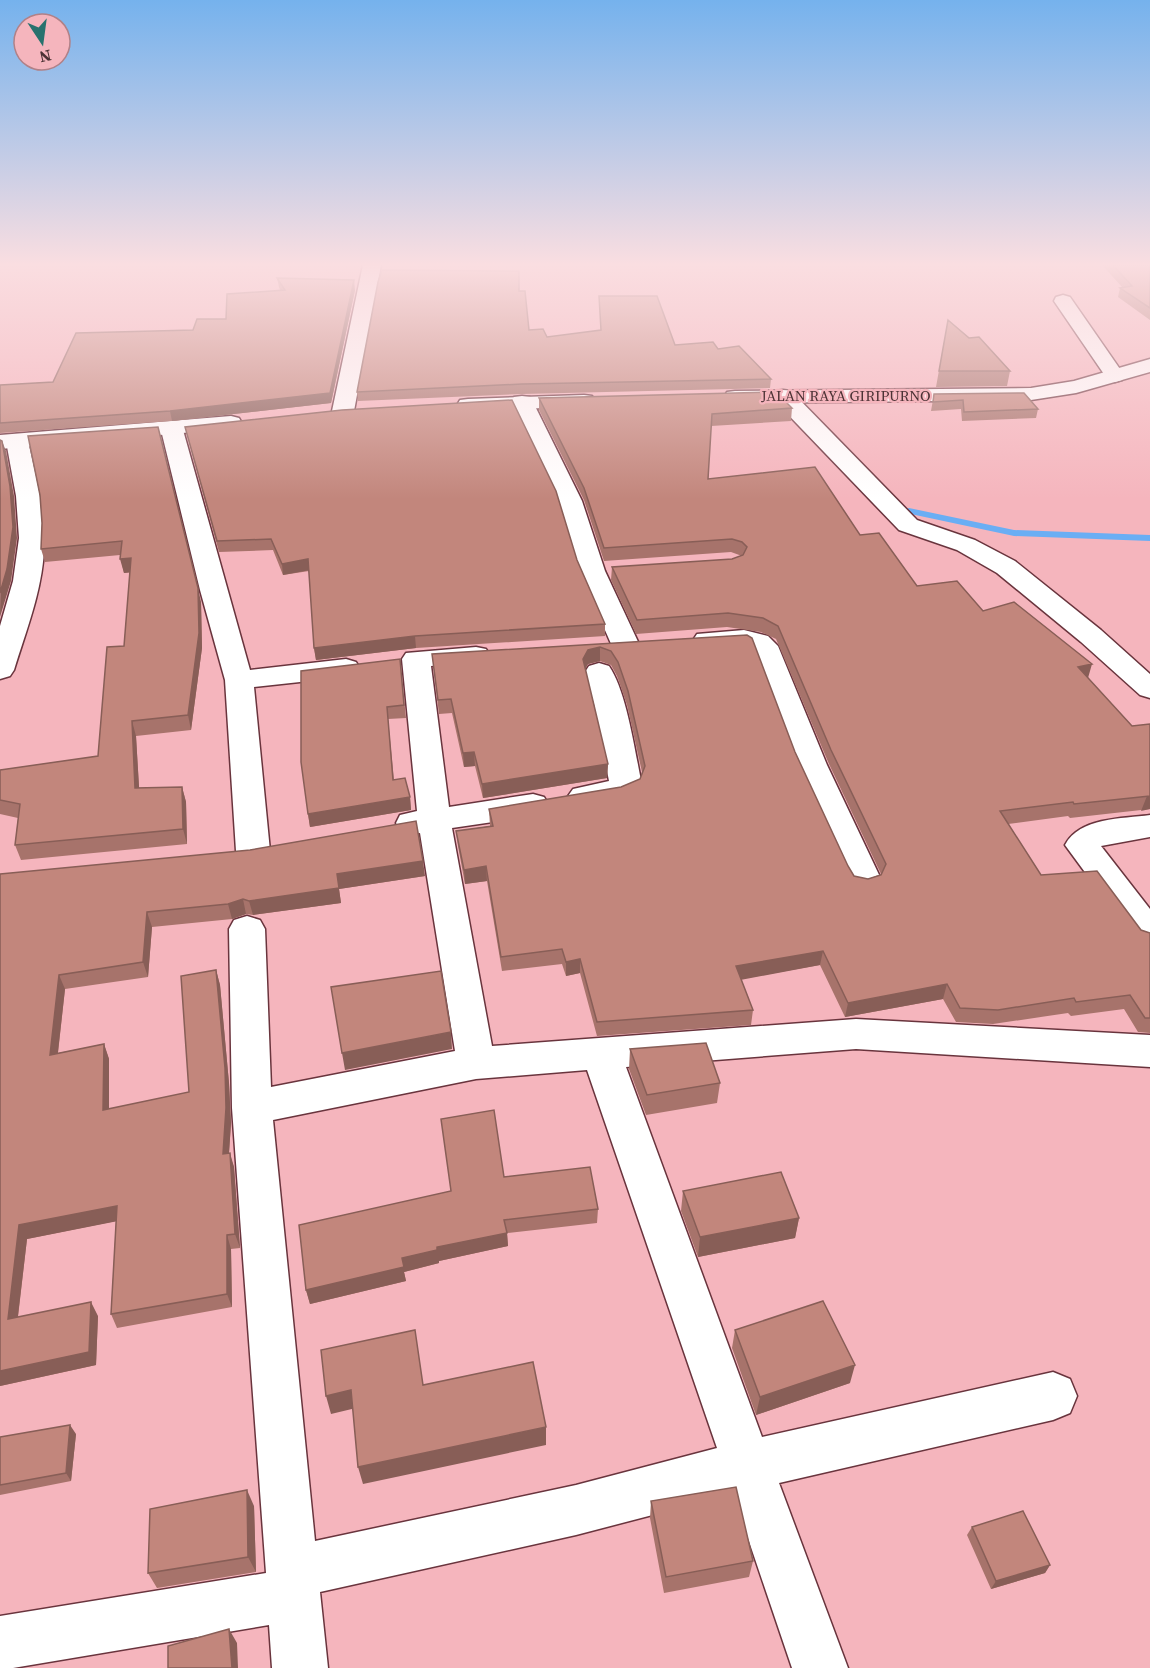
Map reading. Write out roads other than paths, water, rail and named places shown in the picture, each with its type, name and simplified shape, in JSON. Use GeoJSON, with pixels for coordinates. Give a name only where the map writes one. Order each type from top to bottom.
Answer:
{"type":"FeatureCollection","features":[{"type":"Feature","properties":{"kind":"street"},"geometry":{"type":"LineString","coordinates":[[343,411],[357,343]]}},
{"type":"Feature","properties":{"kind":"street"},"geometry":{"type":"LineString","coordinates":[[1092,343],[1115,376]]}},
{"type":"Feature","properties":{"kind":"street","name":"JALAN RAYA GIRIPURNO"},"geometry":{"type":"LineString","coordinates":[[712,398],[1011,396],[1056,392],[1150,365]]}},
{"type":"Feature","properties":{"kind":"street"},"geometry":{"type":"LineString","coordinates":[[783,396],[908,525],[966,545],[1006,567],[1091,636],[1150,689]]}},
{"type":"Feature","properties":{"kind":"street"},"geometry":{"type":"LineString","coordinates":[[450,406],[605,400]]}},
{"type":"Feature","properties":{"kind":"street"},"geometry":{"type":"LineString","coordinates":[[522,402],[604,570],[626,646]]}},
{"type":"Feature","properties":{"kind":"street"},"geometry":{"type":"LineString","coordinates":[[320,414],[366,410]]}},
{"type":"Feature","properties":{"kind":"street"},"geometry":{"type":"LineString","coordinates":[[0,670],[17,613],[31,553],[30,517],[9,442],[172,430],[252,421]]}},
{"type":"Feature","properties":{"kind":"street"},"geometry":{"type":"LineString","coordinates":[[172,430],[213,590],[239,680],[253,851]]}},
{"type":"Feature","properties":{"kind":"street"},"geometry":{"type":"LineString","coordinates":[[378,829],[521,807],[624,788],[626,781],[609,704],[592,660],[626,646],[742,637],[755,640],[764,646],[811,765],[864,879]]}},
{"type":"Feature","properties":{"kind":"street"},"geometry":{"type":"LineString","coordinates":[[239,680],[416,658],[506,653]]}},
{"type":"Feature","properties":{"kind":"street"},"geometry":{"type":"LineString","coordinates":[[416,658],[434,819],[476,1063]]}},
{"type":"Feature","properties":{"kind":"street"},"geometry":{"type":"LineString","coordinates":[[1150,826],[1094,835],[1082,845],[1150,934]]}},
{"type":"Feature","properties":{"kind":"street"},"geometry":{"type":"LineString","coordinates":[[217,855],[287,845]]}},
{"type":"Feature","properties":{"kind":"street"},"geometry":{"type":"LineString","coordinates":[[247,929],[252,1108],[300,1668]]}},
{"type":"Feature","properties":{"kind":"street"},"geometry":{"type":"LineString","coordinates":[[252,1108],[476,1063],[856,1034],[1150,1051]]}},
{"type":"Feature","properties":{"kind":"street"},"geometry":{"type":"LineString","coordinates":[[602,1053],[820,1668]]}},
{"type":"Feature","properties":{"kind":"street"},"geometry":{"type":"LineString","coordinates":[[0,1643],[292,1583],[749,1465],[1053,1396]]}},
{"type":"Feature","properties":{"kind":"waterway"},"geometry":{"type":"LineString","coordinates":[[909,511],[1014,533],[1150,538]]}}]}
